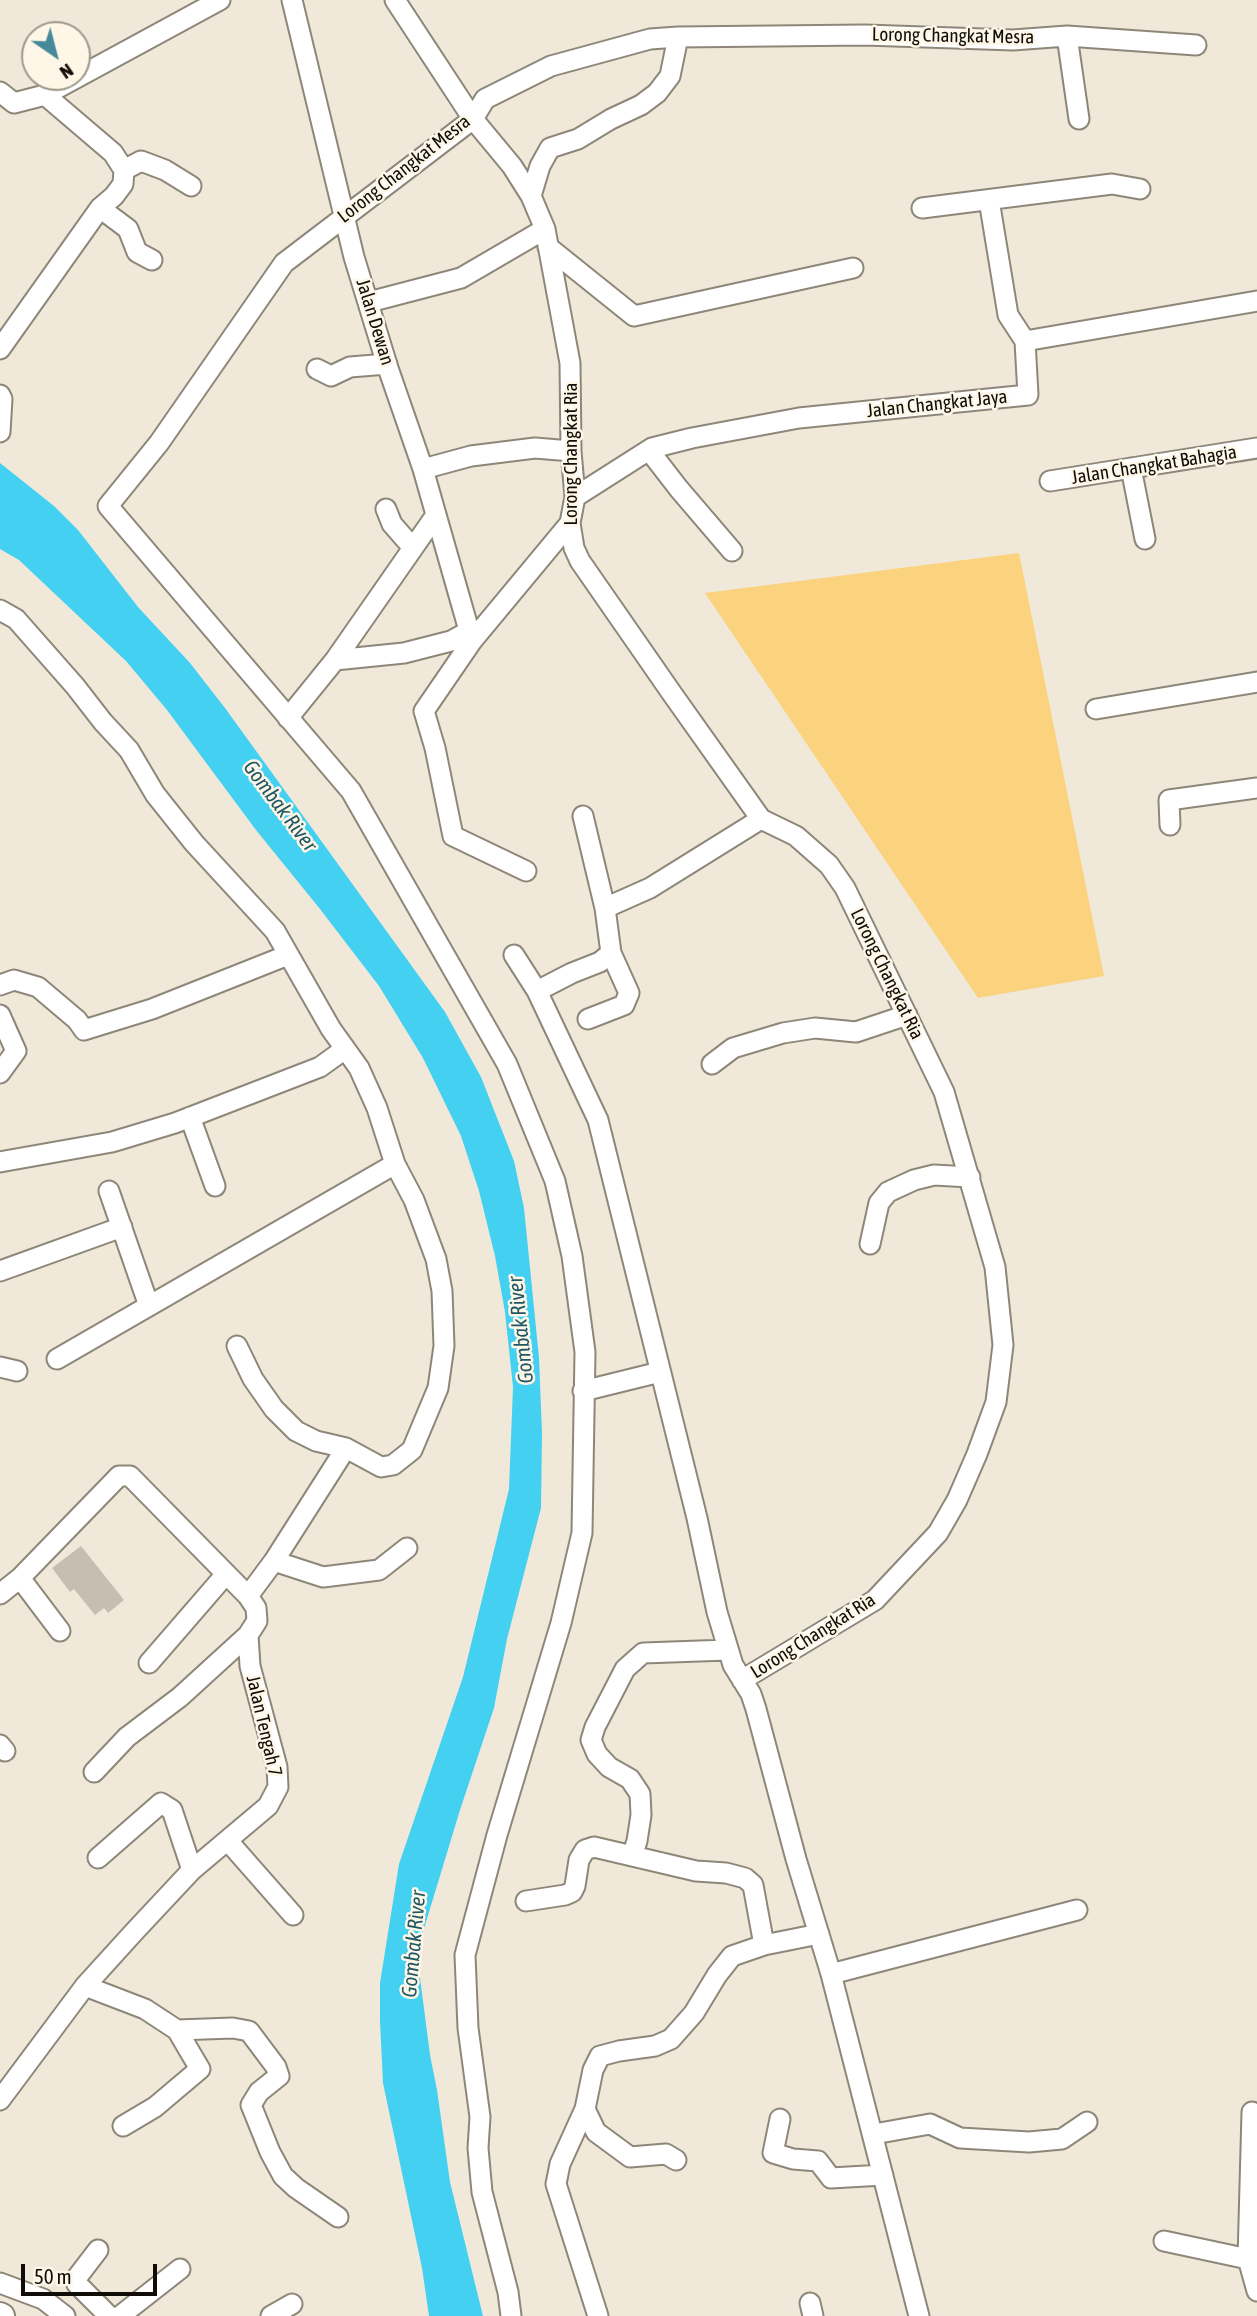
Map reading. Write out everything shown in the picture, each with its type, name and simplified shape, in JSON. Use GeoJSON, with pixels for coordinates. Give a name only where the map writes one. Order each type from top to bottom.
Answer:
{"type":"FeatureCollection","features":[{"type":"Feature","properties":{"kind":"street"},"geometry":{"type":"LineString","coordinates":[[0,92],[14,103],[45,95],[220,0]]}},
{"type":"Feature","properties":{"kind":"street","name":"Jalan Dewan"},"geometry":{"type":"LineString","coordinates":[[292,0],[343,216],[387,363],[423,469],[470,636]]}},
{"type":"Feature","properties":{"kind":"street","name":"Lorong Changkat Ria"},"geometry":{"type":"LineString","coordinates":[[395,0],[473,118],[512,166],[531,196],[547,238],[570,363],[571,451],[575,497],[570,523],[574,548],[580,561],[761,818],[796,836],[829,865],[845,888],[944,1092],[995,1267],[1003,1345],[996,1402],[957,1500],[938,1533],[875,1600],[742,1680]]}},
{"type":"Feature","properties":{"kind":"street","name":"Lorong Changkat Mesra"},"geometry":{"type":"LineString","coordinates":[[288,718],[108,506],[159,443],[284,263],[473,118],[485,99],[551,66],[650,39],[865,35],[1013,40],[1067,36],[1196,45]]}},
{"type":"Feature","properties":{"kind":"street"},"geometry":{"type":"LineString","coordinates":[[1067,36],[1079,119]]}},
{"type":"Feature","properties":{"kind":"street"},"geometry":{"type":"LineString","coordinates":[[531,196],[540,166],[550,148],[579,139],[611,119],[641,105],[657,93],[670,76],[678,37]]}},
{"type":"Feature","properties":{"kind":"street"},"geometry":{"type":"LineString","coordinates":[[0,349],[100,208],[123,184],[124,170],[113,153],[45,95]]}},
{"type":"Feature","properties":{"kind":"street"},"geometry":{"type":"LineString","coordinates":[[124,170],[141,162],[165,170],[191,186]]}},
{"type":"Feature","properties":{"kind":"street"},"geometry":{"type":"LineString","coordinates":[[922,208],[1112,184],[1140,189]]}},
{"type":"Feature","properties":{"kind":"street"},"geometry":{"type":"LineString","coordinates":[[989,200],[1008,315],[1025,341],[1257,301]]}},
{"type":"Feature","properties":{"kind":"street"},"geometry":{"type":"LineString","coordinates":[[100,208],[128,229],[137,252],[152,260]]}},
{"type":"Feature","properties":{"kind":"street"},"geometry":{"type":"LineString","coordinates":[[369,302],[461,278],[547,238]]}},
{"type":"Feature","properties":{"kind":"street","name":"Lorong Changkat Ria"},"geometry":{"type":"LineString","coordinates":[[547,238],[634,316],[853,268]]}},
{"type":"Feature","properties":{"kind":"street","name":"Jalan Changkat Jaya"},"geometry":{"type":"LineString","coordinates":[[575,497],[653,447],[692,438],[799,418],[1028,395],[1025,341]]}},
{"type":"Feature","properties":{"kind":"street"},"geometry":{"type":"LineString","coordinates":[[317,369],[331,376],[350,368],[387,363]]}},
{"type":"Feature","properties":{"kind":"street"},"geometry":{"type":"LineString","coordinates":[[0,395],[0,432]]}},
{"type":"Feature","properties":{"kind":"street"},"geometry":{"type":"LineString","coordinates":[[423,469],[471,456],[536,447],[571,451]]}},
{"type":"Feature","properties":{"kind":"street"},"geometry":{"type":"LineString","coordinates":[[653,447],[655,458],[732,551]]}},
{"type":"Feature","properties":{"kind":"street","name":"Jalan Changkat Bahagia"},"geometry":{"type":"LineString","coordinates":[[1050,481],[1257,448]]}},
{"type":"Feature","properties":{"kind":"street"},"geometry":{"type":"LineString","coordinates":[[1131,468],[1145,539]]}},
{"type":"Feature","properties":{"kind":"street"},"geometry":{"type":"LineString","coordinates":[[386,509],[392,524],[413,548]]}},
{"type":"Feature","properties":{"kind":"street"},"geometry":{"type":"LineString","coordinates":[[436,514],[335,660],[288,718],[351,791],[507,1064],[555,1181],[574,1270],[585,1352],[582,1533],[561,1623],[497,1835],[465,1955],[468,2028],[480,2117],[478,2148],[482,2192],[508,2292],[511,2316]]}},
{"type":"Feature","properties":{"kind":"street"},"geometry":{"type":"LineString","coordinates":[[526,870],[453,836],[435,748],[424,710],[470,636],[570,523]]}},
{"type":"Feature","properties":{"kind":"street"},"geometry":{"type":"LineString","coordinates":[[0,610],[16,619],[129,750],[155,794],[194,843],[275,931],[359,1068],[377,1108],[395,1164],[414,1200],[436,1259],[440,1280],[443,1346],[438,1388],[412,1450],[393,1465],[381,1467],[346,1448],[316,1441],[296,1431],[274,1409],[253,1379],[237,1346]]}},
{"type":"Feature","properties":{"kind":"street"},"geometry":{"type":"LineString","coordinates":[[335,660],[404,653],[470,636]]}},
{"type":"Feature","properties":{"kind":"street"},"geometry":{"type":"LineString","coordinates":[[1096,709],[1257,682]]}},
{"type":"Feature","properties":{"kind":"street"},"geometry":{"type":"LineString","coordinates":[[1170,825],[1169,800],[1257,788]]}},
{"type":"Feature","properties":{"kind":"street"},"geometry":{"type":"LineString","coordinates":[[583,816],[605,908],[611,953],[629,993],[624,1005],[588,1019]]}},
{"type":"Feature","properties":{"kind":"street"},"geometry":{"type":"LineString","coordinates":[[605,908],[650,888],[761,818]]}},
{"type":"Feature","properties":{"kind":"street"},"geometry":{"type":"LineString","coordinates":[[537,992],[572,973],[600,962],[611,953]]}},
{"type":"Feature","properties":{"kind":"street"},"geometry":{"type":"LineString","coordinates":[[0,985],[14,980],[38,987],[84,1030],[152,1009],[288,955]]}},
{"type":"Feature","properties":{"kind":"street"},"geometry":{"type":"LineString","coordinates":[[514,956],[537,992],[598,1120],[728,1650],[754,1701],[874,2133],[919,2316]]}},
{"type":"Feature","properties":{"kind":"street"},"geometry":{"type":"LineString","coordinates":[[0,1015],[16,1051],[0,1073]]}},
{"type":"Feature","properties":{"kind":"street"},"geometry":{"type":"LineString","coordinates":[[712,1064],[733,1048],[783,1033],[815,1028],[856,1032],[907,1015]]}},
{"type":"Feature","properties":{"kind":"street"},"geometry":{"type":"LineString","coordinates":[[0,1163],[111,1142],[190,1117],[320,1067],[345,1049]]}},
{"type":"Feature","properties":{"kind":"street"},"geometry":{"type":"LineString","coordinates":[[190,1117],[215,1186]]}},
{"type":"Feature","properties":{"kind":"street"},"geometry":{"type":"LineString","coordinates":[[57,1359],[395,1164]]}},
{"type":"Feature","properties":{"kind":"street"},"geometry":{"type":"LineString","coordinates":[[870,1244],[879,1203],[888,1192],[914,1180],[934,1175],[970,1177]]}},
{"type":"Feature","properties":{"kind":"street"},"geometry":{"type":"LineString","coordinates":[[109,1191],[149,1306]]}},
{"type":"Feature","properties":{"kind":"street"},"geometry":{"type":"LineString","coordinates":[[0,1271],[122,1227]]}},
{"type":"Feature","properties":{"kind":"street"},"geometry":{"type":"LineString","coordinates":[[583,1391],[660,1372]]}},
{"type":"Feature","properties":{"kind":"street"},"geometry":{"type":"LineString","coordinates":[[0,1594],[20,1578],[119,1476],[130,1476],[248,1596],[274,1561],[346,1448]]}},
{"type":"Feature","properties":{"kind":"street"},"geometry":{"type":"LineString","coordinates":[[274,1561],[323,1577],[379,1570],[407,1548]]}},
{"type":"Feature","properties":{"kind":"street"},"geometry":{"type":"LineString","coordinates":[[149,1663],[226,1574]]}},
{"type":"Feature","properties":{"kind":"street"},"geometry":{"type":"LineString","coordinates":[[20,1578],[60,1631]]}},
{"type":"Feature","properties":{"kind":"street","name":"Jalan Tengah 7"},"geometry":{"type":"LineString","coordinates":[[0,2100],[85,1986],[192,1870],[268,1806],[278,1787],[278,1767],[250,1666],[248,1635],[257,1620],[256,1608],[248,1596]]}},
{"type":"Feature","properties":{"kind":"street"},"geometry":{"type":"LineString","coordinates":[[94,1772],[127,1737],[180,1697],[248,1635]]}},
{"type":"Feature","properties":{"kind":"street"},"geometry":{"type":"LineString","coordinates":[[632,1856],[639,1828],[640,1794],[630,1779],[609,1767],[597,1754],[592,1740],[594,1727],[625,1669],[643,1653],[728,1650]]}},
{"type":"Feature","properties":{"kind":"street"},"geometry":{"type":"LineString","coordinates":[[98,1858],[162,1802],[172,1810],[192,1870]]}},
{"type":"Feature","properties":{"kind":"street"},"geometry":{"type":"LineString","coordinates":[[228,1842],[293,1915]]}},
{"type":"Feature","properties":{"kind":"street"},"geometry":{"type":"LineString","coordinates":[[526,1901],[572,1892],[579,1860],[585,1850],[594,1847],[696,1871],[726,1873],[745,1878],[753,1885],[764,1945]]}},
{"type":"Feature","properties":{"kind":"street"},"geometry":{"type":"LineString","coordinates":[[831,1974],[1077,1910]]}},
{"type":"Feature","properties":{"kind":"street"},"geometry":{"type":"LineString","coordinates":[[598,2316],[556,2184],[560,2164],[584,2109],[593,2070],[600,2056],[655,2046],[671,2039],[694,2013],[732,1956],[764,1945],[819,1934]]}},
{"type":"Feature","properties":{"kind":"street"},"geometry":{"type":"LineString","coordinates":[[85,1986],[145,2009],[177,2030],[200,2068],[155,2106],[123,2126]]}},
{"type":"Feature","properties":{"kind":"street"},"geometry":{"type":"LineString","coordinates":[[177,2030],[233,2028],[248,2031],[259,2042],[279,2076],[259,2092],[251,2105],[270,2152],[289,2182],[338,2217]]}},
{"type":"Feature","properties":{"kind":"street"},"geometry":{"type":"LineString","coordinates":[[584,2109],[596,2132],[629,2157],[666,2154],[676,2160]]}},
{"type":"Feature","properties":{"kind":"street"},"geometry":{"type":"LineString","coordinates":[[1252,2112],[1248,2259],[1257,2291]]}},
{"type":"Feature","properties":{"kind":"street"},"geometry":{"type":"LineString","coordinates":[[780,2119],[773,2153],[793,2159],[818,2161],[831,2178],[883,2175]]}},
{"type":"Feature","properties":{"kind":"street"},"geometry":{"type":"LineString","coordinates":[[874,2133],[930,2124],[960,2138],[1029,2142],[1062,2139],[1087,2122]]}},
{"type":"Feature","properties":{"kind":"street"},"geometry":{"type":"LineString","coordinates":[[1164,2241],[1248,2259]]}},
{"type":"Feature","properties":{"kind":"street"},"geometry":{"type":"LineString","coordinates":[[98,2250],[75,2280],[109,2316]]}},
{"type":"Feature","properties":{"kind":"street"},"geometry":{"type":"LineString","coordinates":[[120,2316],[180,2269]]}},
{"type":"Feature","properties":{"kind":"street"},"geometry":{"type":"LineString","coordinates":[[0,2283],[43,2300],[65,2316]]}},
{"type":"Feature","properties":{"kind":"street"},"geometry":{"type":"LineString","coordinates":[[271,2316],[292,2304]]}},
{"type":"Feature","properties":{"kind":"shaded area"},"geometry":{"type":"Polygon","coordinates":[[[1019,553],[1104,976],[978,998],[705,593],[1019,553]]]}},
{"type":"Feature","properties":{"kind":"water","name":"Gombak River"},"geometry":{"type":"Polygon","coordinates":[[[0,463],[54,506],[78,530],[138,607],[190,663],[225,708],[445,1012],[481,1077],[514,1161],[524,1208],[539,1358],[541,1508],[507,1639],[494,1708],[419,1945],[419,1970],[430,2055],[450,2182],[483,2316],[429,2316],[422,2268],[383,2083],[380,2021],[380,1983],[399,1864],[463,1677],[509,1489],[513,1387],[505,1312],[479,1191],[461,1136],[423,1058],[379,986],[256,830],[167,710],[126,661],[19,560],[0,549],[0,463]]]}},
{"type":"Feature","properties":{"kind":"building"},"geometry":{"type":"Polygon","coordinates":[[[81,1546],[124,1600],[108,1613],[104,1608],[95,1615],[74,1589],[70,1592],[52,1568],[81,1546]]]}}]}
